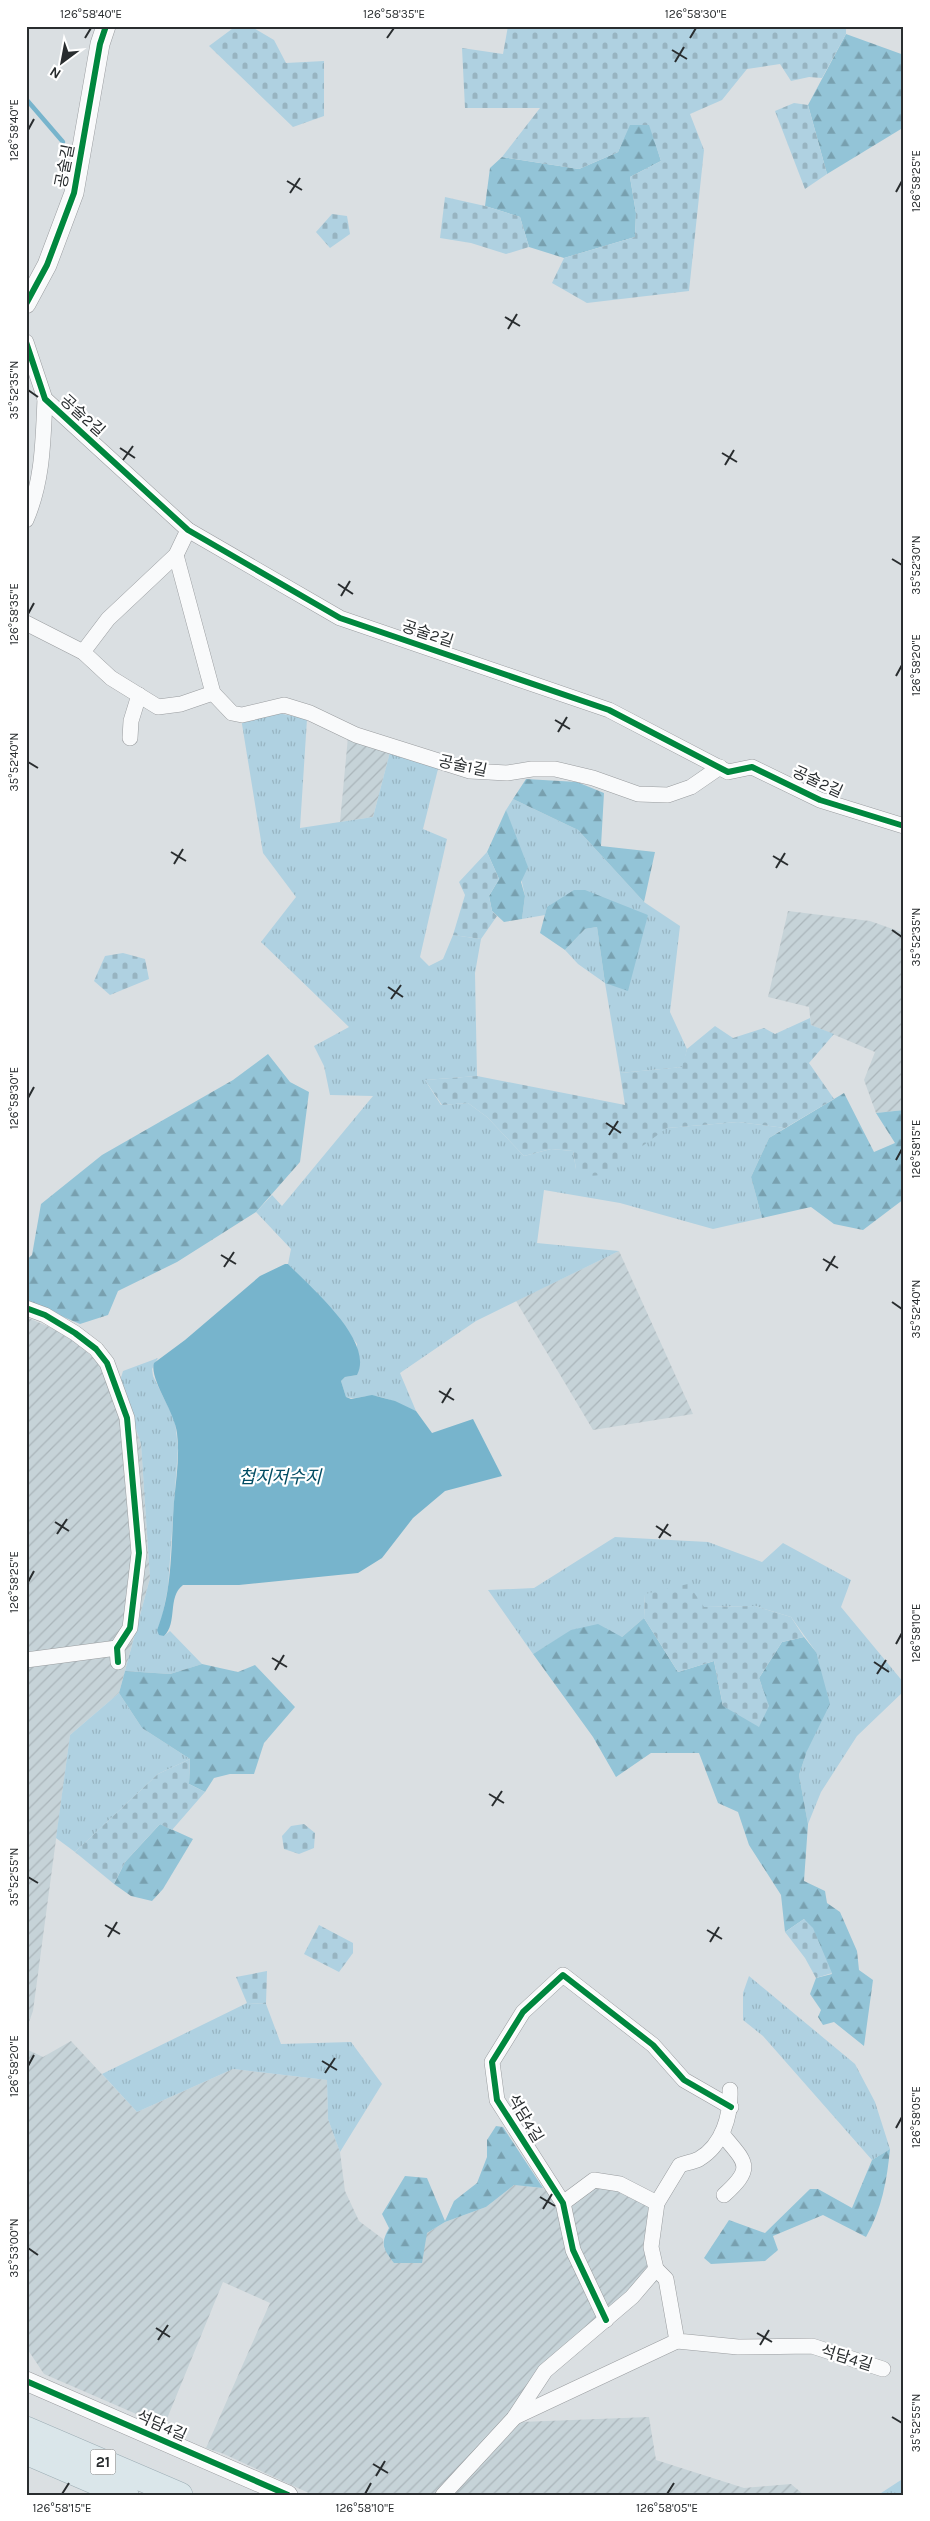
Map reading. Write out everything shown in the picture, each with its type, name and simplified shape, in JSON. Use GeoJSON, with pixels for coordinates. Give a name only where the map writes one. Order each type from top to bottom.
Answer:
{"type":"FeatureCollection","features":[{"type":"Feature","properties":{"kind":"highway","name":"21"},"geometry":{"type":"LineString","coordinates":[[26,2429],[180,2495]]}},
{"type":"Feature","properties":{"kind":"highway","name":"21"},"geometry":{"type":"LineString","coordinates":[[26,2454],[126,2495]]}},
{"type":"Feature","properties":{"kind":"street","name":"공술길"},"geometry":{"type":"LineString","coordinates":[[26,304],[47,265],[74,193],[100,44],[106,26]]}},
{"type":"Feature","properties":{"kind":"street","name":"공술2길"},"geometry":{"type":"LineString","coordinates":[[26,342],[45,399],[188,530],[340,618],[609,710],[728,772],[752,767],[820,800],[904,826]]}},
{"type":"Feature","properties":{"kind":"street"},"geometry":{"type":"LineString","coordinates":[[26,520],[34,504],[42,464],[45,399]]}},
{"type":"Feature","properties":{"kind":"street"},"geometry":{"type":"LineString","coordinates":[[82,652],[108,619],[176,555],[188,530]]}},
{"type":"Feature","properties":{"kind":"street","name":"공술1길"},"geometry":{"type":"LineString","coordinates":[[176,555],[213,693],[232,713],[242,715],[284,705],[310,713],[356,735],[470,771],[507,773],[532,769],[555,769],[593,778],[638,794],[668,795],[691,787],[720,767]]}},
{"type":"Feature","properties":{"kind":"street"},"geometry":{"type":"LineString","coordinates":[[26,624],[82,652],[111,678],[158,707],[181,704],[213,693]]}},
{"type":"Feature","properties":{"kind":"street"},"geometry":{"type":"LineString","coordinates":[[130,738],[131,721],[139,695]]}},
{"type":"Feature","properties":{"kind":"street"},"geometry":{"type":"LineString","coordinates":[[26,1308],[67,1329],[96,1349],[107,1363],[127,1418],[139,1553],[130,1628],[117,1655],[26,1660]]}},
{"type":"Feature","properties":{"kind":"street","name":"석담4길"},"geometry":{"type":"LineString","coordinates":[[606,2320],[573,2250],[563,2203],[497,2100],[492,2062],[523,2012],[562,1974],[653,2045],[684,2080],[731,2107]]}},
{"type":"Feature","properties":{"kind":"street"},"geometry":{"type":"LineString","coordinates":[[514,2418],[677,2341],[666,2279],[656,2269],[651,2246],[657,2203],[680,2165],[699,2159],[722,2134],[731,2107],[730,2090]]}},
{"type":"Feature","properties":{"kind":"street"},"geometry":{"type":"LineString","coordinates":[[722,2134],[742,2158],[744,2170],[741,2179],[724,2195]]}},
{"type":"Feature","properties":{"kind":"street"},"geometry":{"type":"LineString","coordinates":[[563,2203],[594,2180],[620,2184],[657,2203]]}},
{"type":"Feature","properties":{"kind":"street"},"geometry":{"type":"LineString","coordinates":[[443,2495],[514,2418],[545,2371],[632,2297],[656,2269]]}},
{"type":"Feature","properties":{"kind":"street","name":"석담4길"},"geometry":{"type":"LineString","coordinates":[[677,2341],[738,2347],[812,2346],[883,2369]]}},
{"type":"Feature","properties":{"kind":"street","name":"석담4길"},"geometry":{"type":"LineString","coordinates":[[26,2381],[288,2495]]}},
{"type":"Feature","properties":{"kind":"shaded area"},"geometry":{"type":"Polygon","coordinates":[[[348,737],[390,752],[373,817],[340,822],[348,737]]]}},
{"type":"Feature","properties":{"kind":"shaded area"},"geometry":{"type":"Polygon","coordinates":[[[788,911],[870,921],[904,933],[904,1110],[876,1113],[864,1080],[875,1052],[811,1025],[809,1007],[768,997],[788,911]]]}},
{"type":"Feature","properties":{"kind":"shaded area"},"geometry":{"type":"Polygon","coordinates":[[[619,1251],[693,1414],[593,1430],[516,1301],[619,1251]]]}},
{"type":"Feature","properties":{"kind":"shaded area"},"geometry":{"type":"Polygon","coordinates":[[[26,1317],[66,1334],[120,1381],[141,1444],[150,1578],[119,1693],[70,1735],[33,2011],[26,2030],[26,1317]]]}},
{"type":"Feature","properties":{"kind":"shaded area"},"geometry":{"type":"Polygon","coordinates":[[[71,2041],[137,2112],[233,2069],[327,2080],[328,2119],[340,2152],[345,2191],[359,2221],[383,2239],[384,2249],[427,2233],[445,2222],[486,2207],[514,2185],[543,2188],[568,2205],[594,2185],[620,2179],[661,2204],[656,2252],[658,2280],[550,2376],[514,2418],[436,2495],[313,2495],[224,2454],[206,2448],[270,2303],[223,2282],[164,2426],[44,2374],[26,2347],[26,2049],[43,2057],[71,2041]]]}},
{"type":"Feature","properties":{"kind":"shaded area"},"geometry":{"type":"Polygon","coordinates":[[[649,2417],[656,2460],[744,2488],[791,2484],[804,2495],[440,2495],[521,2422],[649,2417]]]}},
{"type":"Feature","properties":{"kind":"green space"},"geometry":{"type":"Polygon","coordinates":[[[236,26],[250,26],[274,40],[286,63],[324,61],[324,116],[293,127],[209,46],[236,26]]]}},
{"type":"Feature","properties":{"kind":"green space"},"geometry":{"type":"Polygon","coordinates":[[[508,26],[846,26],[846,34],[822,78],[809,77],[791,81],[780,64],[747,69],[722,100],[690,114],[704,150],[689,291],[587,303],[552,283],[564,258],[635,237],[636,213],[630,177],[661,161],[649,125],[630,125],[618,152],[579,169],[502,157],[540,108],[465,108],[462,48],[503,54],[508,26]]]}},
{"type":"Feature","properties":{"kind":"green space"},"geometry":{"type":"Polygon","coordinates":[[[846,34],[904,55],[904,109],[901,129],[827,174],[808,105],[846,34]]]}},
{"type":"Feature","properties":{"kind":"green space"},"geometry":{"type":"Polygon","coordinates":[[[794,103],[808,105],[827,174],[805,189],[775,111],[794,103]]]}},
{"type":"Feature","properties":{"kind":"green space"},"geometry":{"type":"Polygon","coordinates":[[[629,125],[650,125],[661,161],[630,177],[636,213],[635,237],[564,258],[529,247],[520,217],[485,206],[490,168],[502,157],[579,169],[618,152],[629,125]]]}},
{"type":"Feature","properties":{"kind":"green space"},"geometry":{"type":"Polygon","coordinates":[[[445,197],[485,206],[520,217],[529,247],[506,254],[471,243],[440,238],[445,197]]]}},
{"type":"Feature","properties":{"kind":"green space"},"geometry":{"type":"Polygon","coordinates":[[[332,214],[347,216],[350,234],[330,248],[316,232],[332,214]]]}},
{"type":"Feature","properties":{"kind":"green space"},"geometry":{"type":"Polygon","coordinates":[[[278,713],[307,719],[300,828],[373,817],[390,752],[439,765],[423,829],[447,839],[420,957],[429,966],[443,959],[453,935],[481,939],[475,973],[477,1076],[425,1080],[441,1105],[468,1103],[487,1117],[524,1156],[551,1149],[573,1151],[576,1169],[667,1128],[738,1122],[785,1128],[769,1138],[751,1177],[762,1218],[713,1229],[620,1203],[544,1190],[537,1243],[619,1251],[476,1321],[400,1373],[416,1411],[382,1397],[346,1397],[341,1381],[345,1377],[357,1375],[357,1344],[328,1306],[288,1264],[291,1249],[256,1212],[272,1195],[282,1206],[373,1096],[330,1095],[324,1066],[314,1046],[349,1027],[261,942],[296,897],[263,853],[241,718],[278,713]]]}},
{"type":"Feature","properties":{"kind":"green space"},"geometry":{"type":"Polygon","coordinates":[[[526,779],[577,782],[604,793],[601,846],[655,852],[644,902],[578,830],[513,799],[526,779]]]}},
{"type":"Feature","properties":{"kind":"green space"},"geometry":{"type":"Polygon","coordinates":[[[513,799],[578,830],[644,902],[680,926],[670,1012],[687,1049],[683,1067],[620,1073],[605,983],[648,915],[547,907],[545,915],[522,919],[525,896],[506,810],[513,799]]]}},
{"type":"Feature","properties":{"kind":"green space"},"geometry":{"type":"Polygon","coordinates":[[[506,810],[528,867],[521,882],[525,896],[522,919],[504,922],[492,911],[489,896],[499,879],[487,852],[506,810]]]}},
{"type":"Feature","properties":{"kind":"green space"},"geometry":{"type":"Polygon","coordinates":[[[487,852],[499,879],[489,896],[492,911],[497,916],[481,939],[453,935],[465,895],[459,882],[487,852]]]}},
{"type":"Feature","properties":{"kind":"green space"},"geometry":{"type":"Polygon","coordinates":[[[574,890],[585,890],[648,915],[628,991],[605,983],[597,927],[585,929],[565,950],[540,933],[547,907],[574,890]]]}},
{"type":"Feature","properties":{"kind":"green space"},"geometry":{"type":"Polygon","coordinates":[[[597,927],[605,983],[578,964],[565,950],[585,929],[597,927]]]}},
{"type":"Feature","properties":{"kind":"green space"},"geometry":{"type":"Polygon","coordinates":[[[123,953],[145,959],[149,979],[110,995],[94,981],[105,956],[123,953]]]}},
{"type":"Feature","properties":{"kind":"green space"},"geometry":{"type":"Polygon","coordinates":[[[810,1018],[811,1025],[834,1034],[809,1063],[834,1099],[785,1128],[738,1122],[667,1128],[603,1175],[589,1176],[576,1169],[573,1151],[551,1149],[524,1156],[487,1117],[468,1103],[442,1105],[425,1080],[477,1076],[625,1105],[620,1073],[682,1067],[687,1049],[715,1026],[733,1038],[764,1028],[775,1034],[810,1018]]]}},
{"type":"Feature","properties":{"kind":"green space"},"geometry":{"type":"Polygon","coordinates":[[[268,1054],[290,1082],[309,1092],[300,1162],[256,1212],[177,1262],[118,1291],[108,1315],[80,1324],[26,1301],[26,1260],[32,1255],[41,1204],[102,1155],[233,1080],[268,1054]]]}},
{"type":"Feature","properties":{"kind":"green space"},"geometry":{"type":"Polygon","coordinates":[[[844,1093],[874,1152],[895,1143],[876,1113],[904,1110],[904,1199],[863,1230],[834,1224],[811,1207],[762,1218],[751,1177],[769,1138],[844,1093]]]}},
{"type":"Feature","properties":{"kind":"green space"},"geometry":{"type":"Polygon","coordinates":[[[158,1358],[152,1369],[153,1376],[175,1421],[178,1448],[168,1587],[162,1618],[157,1630],[164,1636],[170,1631],[202,1664],[170,1674],[125,1671],[150,1578],[141,1444],[120,1381],[123,1371],[158,1358]]]}},
{"type":"Feature","properties":{"kind":"green space"},"geometry":{"type":"Polygon","coordinates":[[[615,1537],[708,1542],[762,1562],[783,1543],[851,1580],[841,1607],[904,1683],[904,1691],[857,1736],[821,1792],[808,1824],[799,1775],[807,1751],[816,1652],[791,1617],[755,1606],[704,1607],[645,1594],[644,1618],[622,1637],[571,1631],[533,1654],[488,1590],[534,1588],[615,1537]]]}},
{"type":"Feature","properties":{"kind":"green space"},"geometry":{"type":"Polygon","coordinates":[[[688,1584],[704,1607],[755,1606],[791,1617],[804,1637],[782,1642],[759,1678],[769,1706],[759,1727],[723,1706],[714,1661],[678,1672],[644,1618],[645,1594],[688,1584]]]}},
{"type":"Feature","properties":{"kind":"green space"},"geometry":{"type":"Polygon","coordinates":[[[644,1618],[678,1672],[714,1661],[723,1706],[768,1706],[759,1678],[782,1642],[804,1637],[816,1652],[830,1704],[807,1751],[799,1775],[808,1824],[804,1881],[825,1891],[827,1903],[840,1912],[857,1951],[859,1970],[873,1980],[864,2046],[834,2022],[823,2025],[818,2017],[821,2010],[810,1994],[816,1978],[832,1974],[804,1919],[785,1932],[781,1895],[749,1845],[738,1812],[718,1803],[699,1753],[651,1753],[616,1777],[593,1737],[533,1654],[571,1630],[598,1624],[622,1637],[644,1618]]]}},
{"type":"Feature","properties":{"kind":"green space"},"geometry":{"type":"Polygon","coordinates":[[[202,1664],[238,1672],[255,1665],[295,1707],[264,1743],[254,1774],[230,1774],[214,1778],[205,1792],[189,1784],[190,1759],[142,1728],[119,1693],[125,1671],[170,1674],[202,1664]]]}},
{"type":"Feature","properties":{"kind":"green space"},"geometry":{"type":"Polygon","coordinates":[[[119,1693],[142,1728],[190,1759],[158,1774],[75,1852],[56,1838],[70,1735],[119,1693]]]}},
{"type":"Feature","properties":{"kind":"green space"},"geometry":{"type":"Polygon","coordinates":[[[190,1759],[189,1784],[205,1792],[172,1830],[160,1824],[125,1862],[114,1884],[75,1852],[158,1774],[190,1759]]]}},
{"type":"Feature","properties":{"kind":"green space"},"geometry":{"type":"Polygon","coordinates":[[[160,1824],[193,1839],[163,1889],[152,1901],[131,1896],[114,1884],[125,1862],[160,1824]]]}},
{"type":"Feature","properties":{"kind":"green space"},"geometry":{"type":"Polygon","coordinates":[[[304,1824],[315,1833],[314,1848],[299,1854],[284,1849],[282,1836],[291,1826],[304,1824]]]}},
{"type":"Feature","properties":{"kind":"green space"},"geometry":{"type":"Polygon","coordinates":[[[804,1919],[813,1928],[832,1973],[816,1978],[805,1958],[785,1932],[804,1919]]]}},
{"type":"Feature","properties":{"kind":"green space"},"geometry":{"type":"Polygon","coordinates":[[[319,1925],[353,1943],[353,1953],[339,1972],[304,1954],[319,1925]]]}},
{"type":"Feature","properties":{"kind":"green space"},"geometry":{"type":"Polygon","coordinates":[[[267,1971],[266,2004],[247,2003],[236,1977],[267,1971]]]}},
{"type":"Feature","properties":{"kind":"green space"},"geometry":{"type":"Polygon","coordinates":[[[749,1976],[855,2064],[875,2102],[890,2149],[872,2160],[763,2036],[743,2020],[743,1993],[749,1976]]]}},
{"type":"Feature","properties":{"kind":"green space"},"geometry":{"type":"Polygon","coordinates":[[[247,2003],[266,2004],[281,2044],[351,2042],[382,2084],[340,2152],[328,2119],[327,2080],[233,2069],[137,2112],[102,2074],[247,2003]]]}},
{"type":"Feature","properties":{"kind":"green space"},"geometry":{"type":"Polygon","coordinates":[[[496,2126],[503,2127],[543,2188],[514,2185],[486,2207],[445,2222],[427,2233],[422,2263],[394,2263],[384,2246],[384,2239],[389,2228],[382,2214],[405,2176],[427,2178],[445,2221],[454,2201],[477,2183],[487,2157],[487,2140],[496,2126]]]}},
{"type":"Feature","properties":{"kind":"green space"},"geometry":{"type":"Polygon","coordinates":[[[890,2149],[883,2194],[876,2216],[866,2237],[823,2215],[773,2236],[778,2250],[765,2261],[711,2264],[704,2258],[729,2220],[765,2233],[810,2189],[818,2189],[852,2208],[872,2160],[890,2149]]]}},
{"type":"Feature","properties":{"kind":"green space"},"geometry":{"type":"Polygon","coordinates":[[[904,2478],[904,2495],[878,2495],[904,2478]]]}},
{"type":"Feature","properties":{"kind":"water","name":"첩지저수지"},"geometry":{"type":"Polygon","coordinates":[[[288,1264],[338,1315],[357,1347],[360,1361],[357,1375],[345,1377],[341,1381],[346,1397],[351,1399],[372,1395],[395,1401],[416,1411],[432,1433],[473,1419],[502,1476],[445,1491],[413,1518],[382,1558],[358,1573],[239,1585],[183,1585],[175,1596],[171,1624],[168,1631],[164,1636],[159,1635],[157,1630],[169,1583],[178,1450],[175,1425],[155,1378],[154,1363],[185,1340],[260,1276],[288,1264]]]}},
{"type":"Feature","properties":{"kind":"waterway"},"geometry":{"type":"LineString","coordinates":[[26,99],[63,142]]}},
{"type":"Feature","properties":{"kind":"cycle path"},"geometry":{"type":"LineString","coordinates":[[26,304],[47,265],[74,193],[100,44],[106,26]]}},
{"type":"Feature","properties":{"kind":"cycle path"},"geometry":{"type":"LineString","coordinates":[[26,342],[45,399],[188,530],[340,618],[609,710],[728,772],[752,767],[820,800],[904,826]]}},
{"type":"Feature","properties":{"kind":"cycle path"},"geometry":{"type":"LineString","coordinates":[[26,1308],[45,1315],[75,1333],[96,1349],[107,1363],[127,1418],[139,1553],[130,1628],[117,1648],[118,1662]]}},
{"type":"Feature","properties":{"kind":"cycle path"},"geometry":{"type":"LineString","coordinates":[[606,2320],[573,2250],[563,2203],[497,2100],[492,2062],[523,2012],[563,1975],[653,2045],[684,2080],[731,2107]]}},
{"type":"Feature","properties":{"kind":"cycle path"},"geometry":{"type":"LineString","coordinates":[[26,2381],[288,2495]]}}]}
